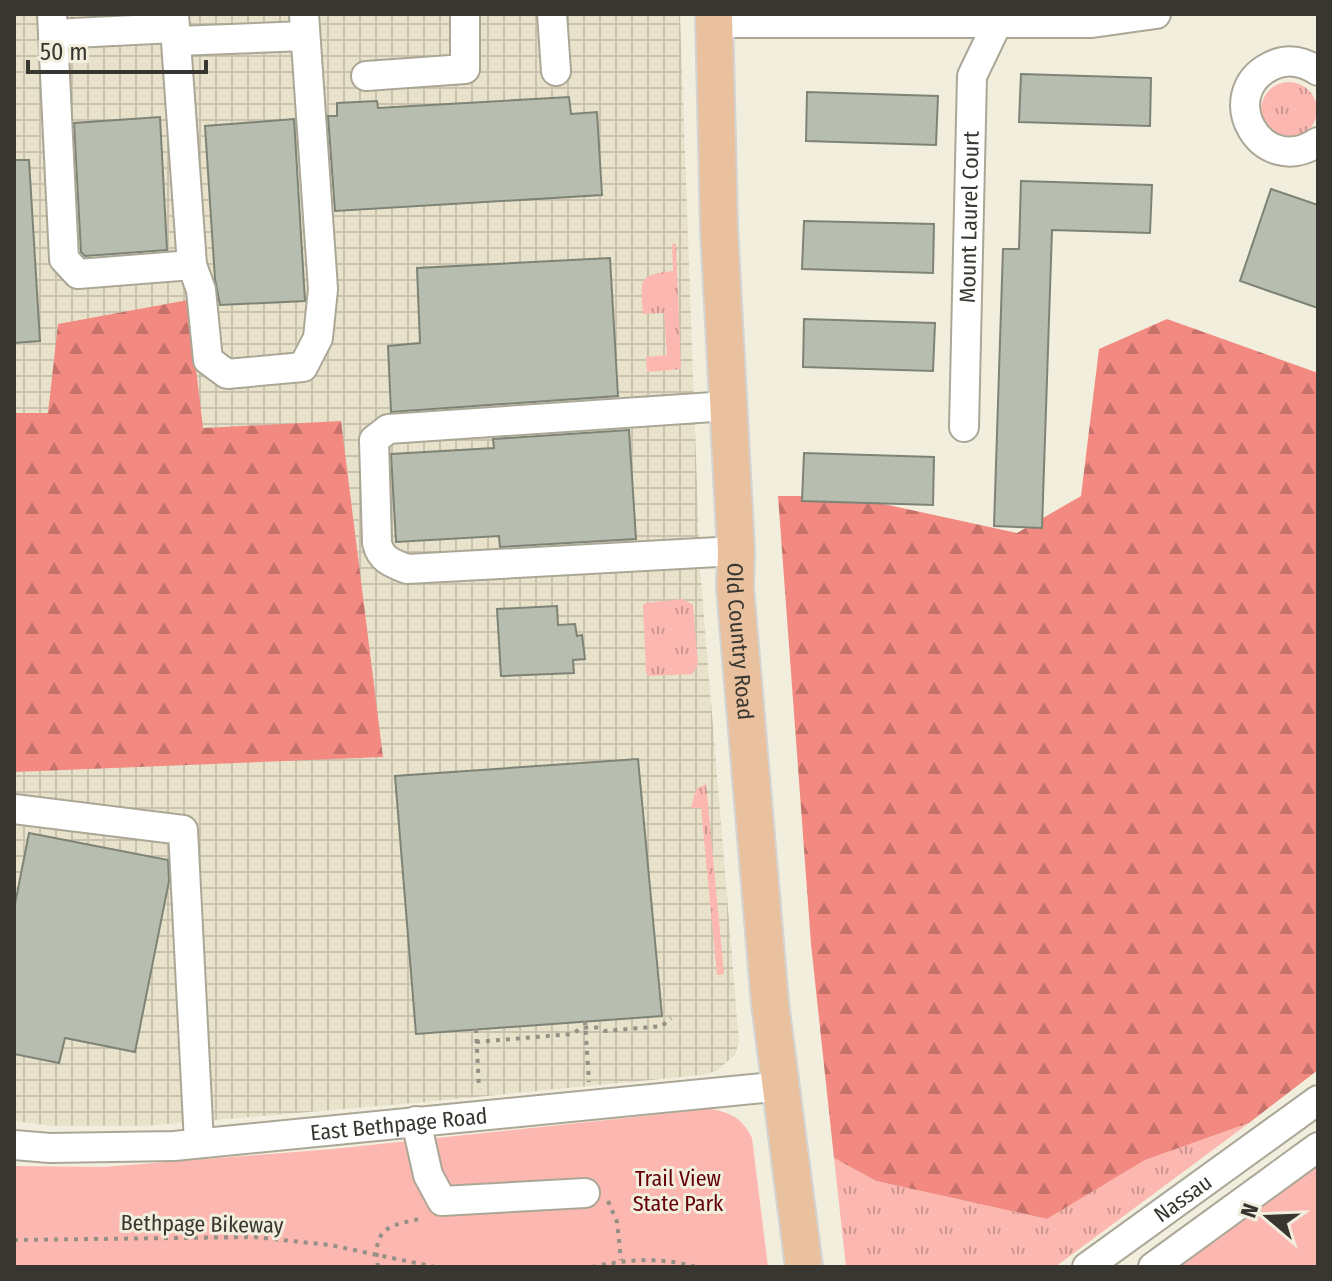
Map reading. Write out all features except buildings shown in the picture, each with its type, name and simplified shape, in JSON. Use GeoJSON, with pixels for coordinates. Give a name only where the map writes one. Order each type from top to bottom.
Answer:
{"type":"FeatureCollection","features":[{"type":"Feature","properties":{"kind":"main road","name":"Old Country Road"},"geometry":{"type":"LineString","coordinates":[[714,18],[717,186],[736,551],[735,587],[770,1003],[804,1267]]}},
{"type":"Feature","properties":{"kind":"street"},"geometry":{"type":"LineString","coordinates":[[366,76],[465,69],[465,14]]}},
{"type":"Feature","properties":{"kind":"street"},"geometry":{"type":"LineString","coordinates":[[552,14],[556,71]]}},
{"type":"Feature","properties":{"kind":"street"},"geometry":{"type":"LineString","coordinates":[[714,18],[997,19],[1092,23],[1156,14]]}},
{"type":"Feature","properties":{"kind":"street","name":"Mount Laurel Court"},"geometry":{"type":"LineString","coordinates":[[964,427],[972,76],[997,19]]}},
{"type":"Feature","properties":{"kind":"street"},"geometry":{"type":"LineString","coordinates":[[175,28],[192,265],[201,290],[208,360],[227,374],[303,367],[318,338],[323,289],[304,25],[175,28],[52,24],[64,259],[78,274],[192,265]]}},
{"type":"Feature","properties":{"kind":"street"},"geometry":{"type":"LineString","coordinates":[[1317,146],[1290,152],[1263,144],[1247,121],[1245,107],[1253,80],[1278,63],[1294,61],[1318,71]]}},
{"type":"Feature","properties":{"kind":"street"},"geometry":{"type":"LineString","coordinates":[[728,406],[388,429],[374,440],[377,543],[380,554],[389,562],[407,569],[736,551]]}},
{"type":"Feature","properties":{"kind":"street"},"geometry":{"type":"LineString","coordinates":[[14,809],[183,830],[199,1143]]}},
{"type":"Feature","properties":{"kind":"street","name":"East Bethpage Road"},"geometry":{"type":"LineString","coordinates":[[14,1145],[50,1148],[199,1143],[783,1086]]}},
{"type":"Feature","properties":{"kind":"street","name":"Nassau"},"geometry":{"type":"LineString","coordinates":[[1087,1267],[1318,1100]]}},
{"type":"Feature","properties":{"kind":"street"},"geometry":{"type":"LineString","coordinates":[[416,1121],[428,1175],[442,1201],[585,1193]]}},
{"type":"Feature","properties":{"kind":"street"},"geometry":{"type":"LineString","coordinates":[[1153,1267],[1318,1147]]}},
{"type":"Feature","properties":{"kind":"path"},"geometry":{"type":"LineString","coordinates":[[585,1024],[605,1031],[662,1026],[671,1018]]}},
{"type":"Feature","properties":{"kind":"path"},"geometry":{"type":"LineString","coordinates":[[476,1042],[572,1034],[585,1024]]}},
{"type":"Feature","properties":{"kind":"path"},"geometry":{"type":"LineString","coordinates":[[585,1024],[589,1085]]}},
{"type":"Feature","properties":{"kind":"path"},"geometry":{"type":"LineString","coordinates":[[476,1029],[480,1096]]}},
{"type":"Feature","properties":{"kind":"path"},"geometry":{"type":"LineString","coordinates":[[585,1193],[605,1195],[617,1222],[621,1260]]}},
{"type":"Feature","properties":{"kind":"path"},"geometry":{"type":"LineString","coordinates":[[378,1267],[375,1254],[382,1234],[391,1225],[430,1217],[442,1201]]}},
{"type":"Feature","properties":{"kind":"path","name":"Bethpage Bikeway"},"geometry":{"type":"LineString","coordinates":[[14,1240],[254,1237],[330,1245],[435,1267]]}},
{"type":"Feature","properties":{"kind":"path"},"geometry":{"type":"LineString","coordinates":[[592,1267],[621,1260],[678,1262],[696,1267]]}},
{"type":"Feature","properties":{"kind":"shaded area"},"geometry":{"type":"Polygon","coordinates":[[[14,14],[680,14],[700,568],[739,1042],[735,1055],[716,1071],[702,1075],[414,1103],[144,1126],[52,1126],[14,1121],[14,14]]]}},
{"type":"Feature","properties":{"kind":"green space"},"geometry":{"type":"Polygon","coordinates":[[[1289,82],[1309,90],[1317,110],[1309,130],[1289,138],[1269,130],[1261,110],[1269,90],[1289,82]]]}},
{"type":"Feature","properties":{"kind":"green space"},"geometry":{"type":"Polygon","coordinates":[[[672,244],[676,244],[681,369],[647,372],[646,357],[667,355],[664,313],[643,314],[643,281],[652,275],[673,271],[672,244]]]}},
{"type":"Feature","properties":{"kind":"green space"},"geometry":{"type":"Polygon","coordinates":[[[188,300],[203,428],[341,421],[383,757],[14,772],[14,413],[48,413],[58,324],[188,300]]]}},
{"type":"Feature","properties":{"kind":"green space"},"geometry":{"type":"Polygon","coordinates":[[[1167,319],[1318,373],[1318,1070],[1249,1123],[1145,1160],[1047,1219],[876,1181],[834,1158],[811,944],[778,496],[847,496],[1017,533],[1081,496],[1099,349],[1167,319]]]}},
{"type":"Feature","properties":{"kind":"green space"},"geometry":{"type":"Polygon","coordinates":[[[683,599],[693,605],[698,665],[692,674],[648,676],[643,605],[683,599]]]}},
{"type":"Feature","properties":{"kind":"green space"},"geometry":{"type":"Polygon","coordinates":[[[706,784],[724,974],[717,975],[701,808],[691,808],[696,789],[706,784]]]}},
{"type":"Feature","properties":{"kind":"green space","name":"Trail View State Park"},"geometry":{"type":"Polygon","coordinates":[[[710,1109],[736,1118],[752,1138],[768,1267],[14,1267],[14,1166],[104,1167],[333,1149],[710,1109]]]}},
{"type":"Feature","properties":{"kind":"green space"},"geometry":{"type":"Polygon","coordinates":[[[1249,1123],[1055,1267],[846,1267],[834,1158],[876,1181],[1047,1219],[1145,1160],[1249,1123]]]}},
{"type":"Feature","properties":{"kind":"green space"},"geometry":{"type":"Polygon","coordinates":[[[1318,1160],[1318,1267],[1175,1267],[1318,1160]]]}}]}
